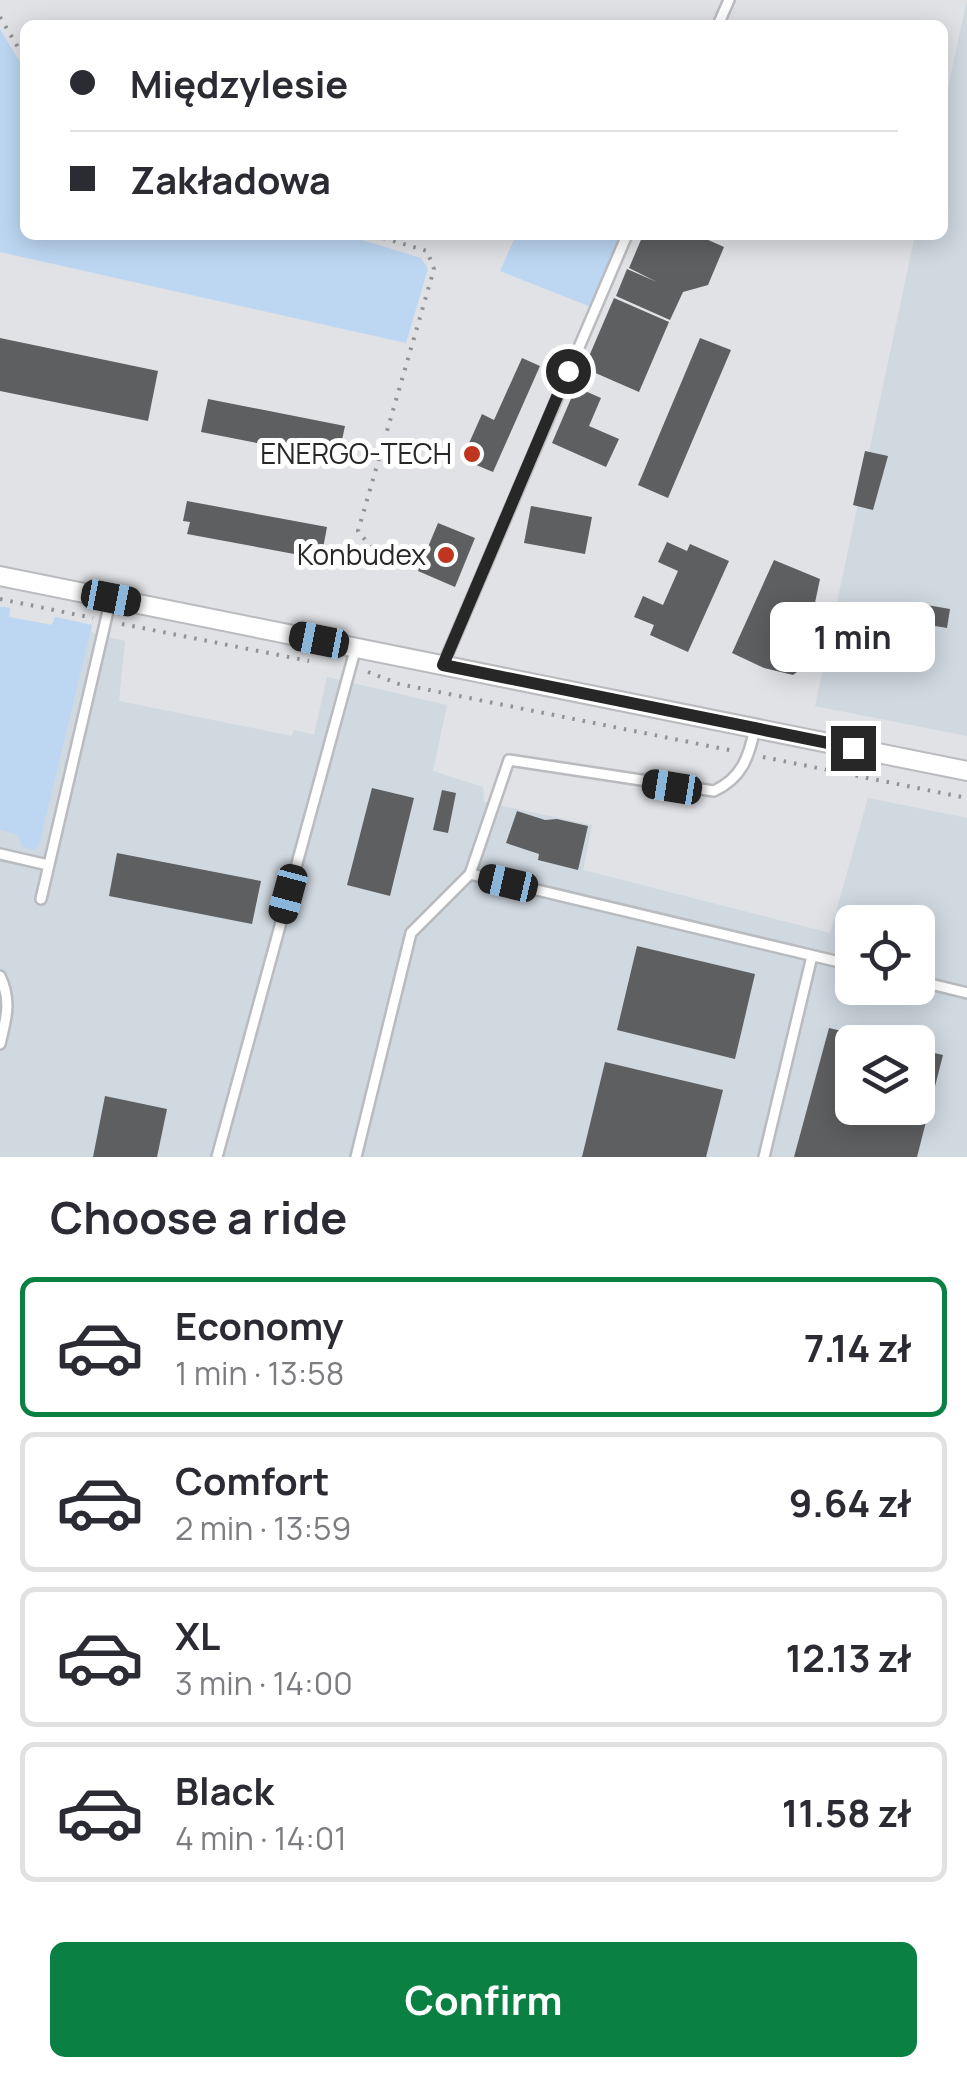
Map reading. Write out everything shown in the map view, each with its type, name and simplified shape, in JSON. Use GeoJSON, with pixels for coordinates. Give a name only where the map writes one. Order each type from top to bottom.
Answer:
{"type":"FeatureCollection","features":[{"type":"Feature","properties":{"kind":"street"},"geometry":{"type":"LineString","coordinates":[[0,576],[967,771]]}},
{"type":"Feature","properties":{"kind":"lane"},"geometry":{"type":"LineString","coordinates":[[443,665],[625,240]]}},
{"type":"Feature","properties":{"kind":"lane"},"geometry":{"type":"LineString","coordinates":[[41,899],[111,598]]}},
{"type":"Feature","properties":{"kind":"lane"},"geometry":{"type":"LineString","coordinates":[[216,1157],[356,647]]}},
{"type":"Feature","properties":{"kind":"lane"},"geometry":{"type":"LineString","coordinates":[[356,1157],[411,933],[470,874],[508,760],[714,791],[740,773],[750,755],[756,728]]}},
{"type":"Feature","properties":{"kind":"lane"},"geometry":{"type":"LineString","coordinates":[[0,854],[48,865]]}},
{"type":"Feature","properties":{"kind":"lane"},"geometry":{"type":"LineString","coordinates":[[470,874],[835,962]]}},
{"type":"Feature","properties":{"kind":"lane"},"geometry":{"type":"LineString","coordinates":[[764,1157],[812,956]]}},
{"type":"Feature","properties":{"kind":"lane"},"geometry":{"type":"LineString","coordinates":[[0,976],[9,1008],[0,1044]]}},
{"type":"Feature","properties":{"kind":"lane"},"geometry":{"type":"LineString","coordinates":[[935,985],[967,993]]}},
{"type":"Feature","properties":{"kind":"path"},"geometry":{"type":"LineString","coordinates":[[0,17],[20,51]]}},
{"type":"Feature","properties":{"kind":"path"},"geometry":{"type":"LineString","coordinates":[[382,562],[358,531],[434,270],[427,251],[390,240]]}},
{"type":"Feature","properties":{"kind":"path"},"geometry":{"type":"LineString","coordinates":[[0,600],[294,658]]}},
{"type":"Feature","properties":{"kind":"path"},"geometry":{"type":"LineString","coordinates":[[368,673],[399,684],[730,750]]}},
{"type":"Feature","properties":{"kind":"path"},"geometry":{"type":"LineString","coordinates":[[770,759],[967,798]]}},
{"type":"Feature","properties":{"kind":"shaded area"},"geometry":{"type":"Polygon","coordinates":[[[967,0],[967,736],[815,706],[914,240],[948,240],[948,87],[967,0]]]}},
{"type":"Feature","properties":{"kind":"shaded area"},"geometry":{"type":"Polygon","coordinates":[[[0,29],[20,62],[20,240],[362,240],[421,258],[428,269],[406,343],[0,252],[0,29]]]}},
{"type":"Feature","properties":{"kind":"shaded area"},"geometry":{"type":"Polygon","coordinates":[[[514,240],[619,240],[591,307],[500,271],[514,240]]]}},
{"type":"Feature","properties":{"kind":"shaded area"},"geometry":{"type":"Polygon","coordinates":[[[0,607],[10,608],[9,617],[52,625],[55,617],[92,625],[91,632],[125,641],[119,701],[292,736],[294,730],[314,735],[327,677],[447,705],[433,771],[483,787],[484,802],[592,825],[583,870],[830,933],[835,915],[835,1005],[935,1005],[935,905],[838,905],[868,798],[967,818],[967,1157],[0,1157],[0,607]]]}},
{"type":"Feature","properties":{"kind":"shaded area"},"geometry":{"type":"Polygon","coordinates":[[[0,607],[10,608],[9,617],[52,625],[55,617],[92,625],[39,845],[34,850],[24,848],[16,834],[0,830],[0,607]]]}},
{"type":"Feature","properties":{"kind":"building"},"geometry":{"type":"Polygon","coordinates":[[[641,240],[708,240],[724,247],[708,285],[683,292],[670,320],[616,296],[627,269],[657,282],[629,268],[641,240]]]}},
{"type":"Feature","properties":{"kind":"building"},"geometry":{"type":"Polygon","coordinates":[[[614,298],[669,322],[639,392],[584,368],[614,298]]]}},
{"type":"Feature","properties":{"kind":"building"},"geometry":{"type":"Polygon","coordinates":[[[0,338],[158,371],[148,421],[0,391],[0,338]]]}},
{"type":"Feature","properties":{"kind":"building"},"geometry":{"type":"Polygon","coordinates":[[[700,338],[731,350],[668,498],[638,485],[700,338]]]}},
{"type":"Feature","properties":{"kind":"building"},"geometry":{"type":"Polygon","coordinates":[[[522,358],[540,366],[493,472],[462,459],[482,414],[494,420],[522,358]]]}},
{"type":"Feature","properties":{"kind":"building"},"geometry":{"type":"Polygon","coordinates":[[[576,387],[601,398],[589,426],[619,439],[606,467],[552,443],[576,387]]]}},
{"type":"Feature","properties":{"kind":"building"},"geometry":{"type":"Polygon","coordinates":[[[208,399],[345,426],[338,459],[201,432],[208,399]]]}},
{"type":"Feature","properties":{"kind":"building"},"geometry":{"type":"Polygon","coordinates":[[[865,451],[888,456],[873,510],[853,505],[865,451]]]}},
{"type":"Feature","properties":{"kind":"building"},"geometry":{"type":"Polygon","coordinates":[[[187,501],[327,527],[321,559],[187,534],[190,522],[183,521],[187,501]]]}},
{"type":"Feature","properties":{"kind":"building"},"geometry":{"type":"Polygon","coordinates":[[[531,506],[592,517],[585,554],[524,543],[531,506]]]}},
{"type":"Feature","properties":{"kind":"building","name":"Konbudex"},"geometry":{"type":"Polygon","coordinates":[[[438,523],[475,538],[455,587],[418,571],[438,523]]]}},
{"type":"Feature","properties":{"kind":"building"},"geometry":{"type":"Polygon","coordinates":[[[667,542],[687,551],[690,544],[729,561],[688,652],[650,635],[654,625],[634,617],[643,596],[663,605],[678,571],[658,562],[667,542]]]}},
{"type":"Feature","properties":{"kind":"building"},"geometry":{"type":"Polygon","coordinates":[[[774,560],[820,579],[801,669],[793,675],[764,668],[732,653],[774,560]]]}},
{"type":"Feature","properties":{"kind":"building"},"geometry":{"type":"Polygon","coordinates":[[[921,604],[950,609],[947,628],[917,623],[921,604]]]}},
{"type":"Feature","properties":{"kind":"building"},"geometry":{"type":"Polygon","coordinates":[[[372,788],[414,798],[390,896],[347,885],[372,788]]]}},
{"type":"Feature","properties":{"kind":"building"},"geometry":{"type":"Polygon","coordinates":[[[442,790],[456,793],[448,833],[433,830],[442,790]]]}},
{"type":"Feature","properties":{"kind":"building"},"geometry":{"type":"Polygon","coordinates":[[[517,811],[545,820],[588,826],[578,870],[538,860],[539,854],[506,843],[517,811]]]}},
{"type":"Feature","properties":{"kind":"building"},"geometry":{"type":"Polygon","coordinates":[[[117,853],[261,881],[252,924],[109,896],[117,853]]]}},
{"type":"Feature","properties":{"kind":"building"},"geometry":{"type":"Polygon","coordinates":[[[637,946],[755,974],[735,1059],[617,1030],[637,946]]]}},
{"type":"Feature","properties":{"kind":"building"},"geometry":{"type":"Polygon","coordinates":[[[829,1028],[835,1029],[835,1125],[925,1125],[917,1157],[794,1157],[829,1028]]]}},
{"type":"Feature","properties":{"kind":"building"},"geometry":{"type":"Polygon","coordinates":[[[935,1053],[943,1055],[935,1086],[935,1053]]]}},
{"type":"Feature","properties":{"kind":"building"},"geometry":{"type":"Polygon","coordinates":[[[605,1062],[723,1090],[706,1157],[582,1157],[605,1062]]]}},
{"type":"Feature","properties":{"kind":"building"},"geometry":{"type":"Polygon","coordinates":[[[105,1096],[167,1109],[157,1157],[93,1157],[105,1096]]]}},
{"type":"Feature","properties":{"kind":"place","name":"ENERGO-TECH"},"geometry":{"type":"Point","coordinates":[472,454]}},
{"type":"Feature","properties":{"kind":"place","name":"Konbudex"},"geometry":{"type":"Point","coordinates":[446,555]}},
{"type":"Feature","properties":{"kind":"route"},"geometry":{"type":"LineString","coordinates":[[568,371],[443,665],[853,748]]}}]}
